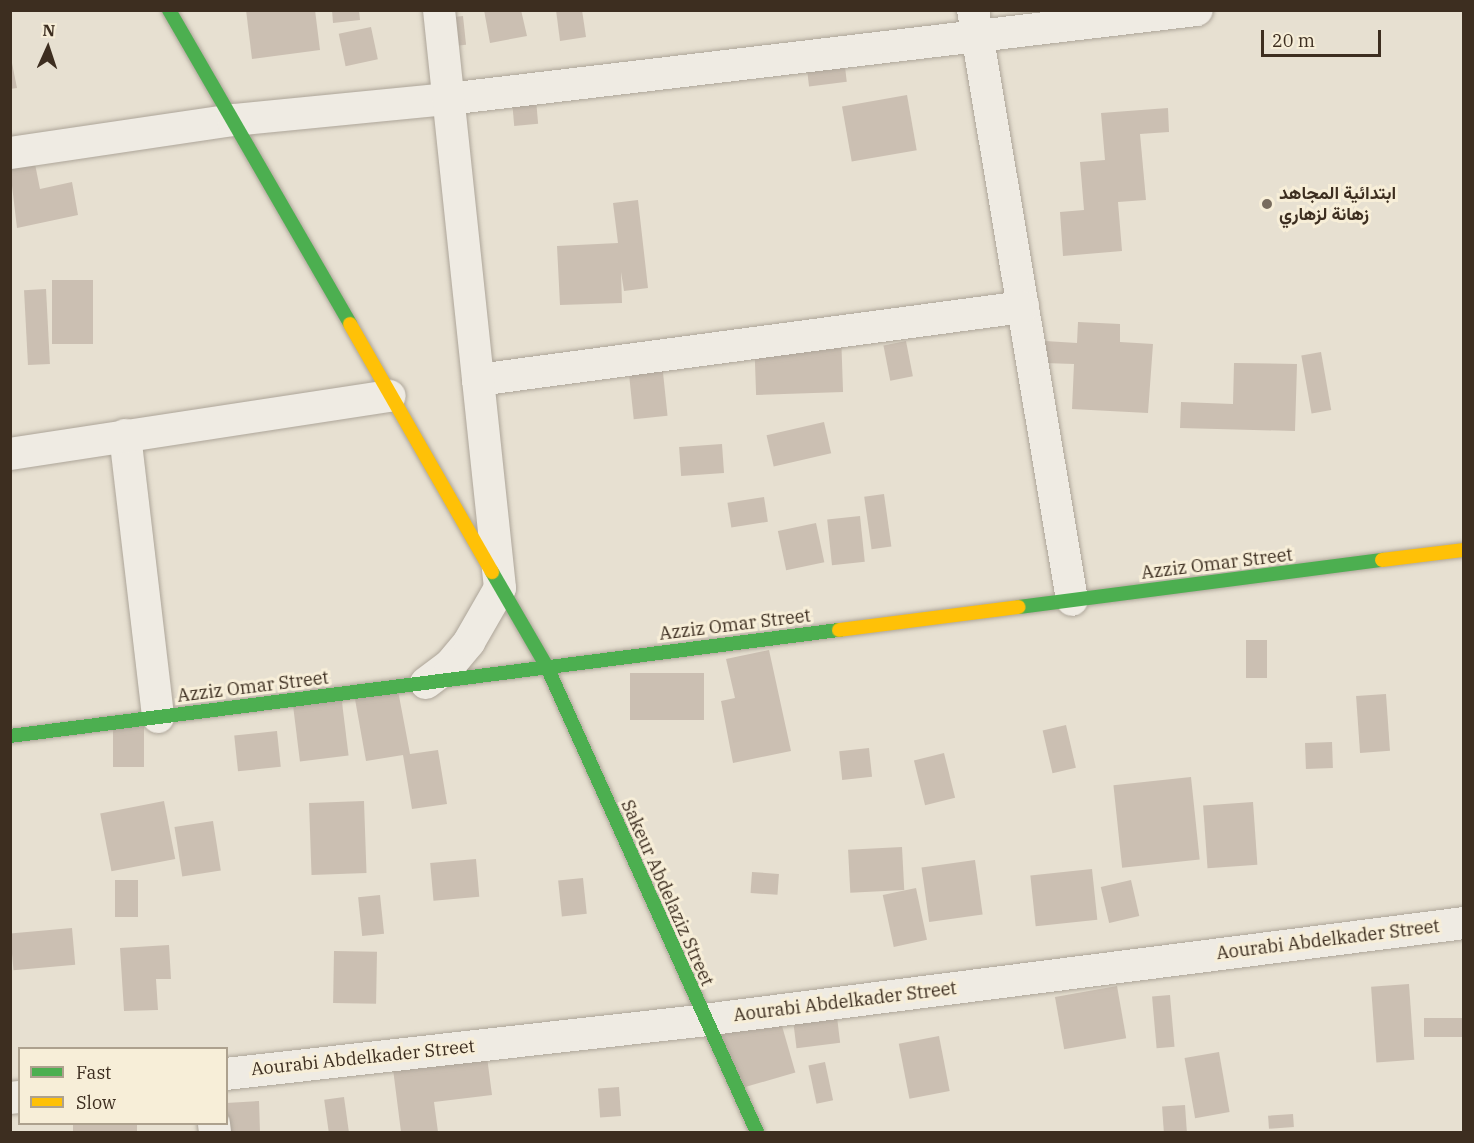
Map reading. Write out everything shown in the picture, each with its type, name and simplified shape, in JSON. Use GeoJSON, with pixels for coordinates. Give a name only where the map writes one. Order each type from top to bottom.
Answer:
{"type":"FeatureCollection","features":[{"type":"Feature","properties":{"kind":"street","name":"Sakeur Abdelaziz Street"},"geometry":{"type":"LineString","coordinates":[[169,10],[547,667],[704,1020],[758,1132]]}},
{"type":"Feature","properties":{"kind":"street"},"geometry":{"type":"LineString","coordinates":[[426,683],[450,665],[469,642],[500,588],[439,10]]}},
{"type":"Feature","properties":{"kind":"street"},"geometry":{"type":"LineString","coordinates":[[10,153],[233,120],[448,99],[975,23],[1197,10]]}},
{"type":"Feature","properties":{"kind":"street"},"geometry":{"type":"LineString","coordinates":[[975,23],[1072,600]]}},
{"type":"Feature","properties":{"kind":"street"},"geometry":{"type":"LineString","coordinates":[[478,380],[1023,307]]}},
{"type":"Feature","properties":{"kind":"street"},"geometry":{"type":"LineString","coordinates":[[10,454],[390,396]]}},
{"type":"Feature","properties":{"kind":"street"},"geometry":{"type":"LineString","coordinates":[[125,435],[158,717]]}},
{"type":"Feature","properties":{"kind":"street","name":"Azziz Omar Street"},"geometry":{"type":"LineString","coordinates":[[11,729],[158,717],[1464,550]]}},
{"type":"Feature","properties":{"kind":"street","name":"Aourabi Abdelkader Street"},"geometry":{"type":"LineString","coordinates":[[228,1074],[704,1020],[1464,923]]}},
{"type":"Feature","properties":{"kind":"building"},"geometry":{"type":"Polygon","coordinates":[[[246,10],[315,10],[320,50],[252,59],[246,10]]]}},
{"type":"Feature","properties":{"kind":"building"},"geometry":{"type":"Polygon","coordinates":[[[332,10],[359,10],[360,20],[333,23],[332,10]]]}},
{"type":"Feature","properties":{"kind":"building"},"geometry":{"type":"Polygon","coordinates":[[[484,10],[521,10],[527,36],[490,43],[484,10]]]}},
{"type":"Feature","properties":{"kind":"building"},"geometry":{"type":"Polygon","coordinates":[[[556,10],[582,10],[586,37],[560,41],[556,10]]]}},
{"type":"Feature","properties":{"kind":"building"},"geometry":{"type":"Polygon","coordinates":[[[463,16],[466,45],[435,48],[432,19],[463,16]]]}},
{"type":"Feature","properties":{"kind":"building"},"geometry":{"type":"Polygon","coordinates":[[[371,27],[378,59],[346,66],[339,34],[371,27]]]}},
{"type":"Feature","properties":{"kind":"building"},"geometry":{"type":"Polygon","coordinates":[[[10,53],[17,88],[10,89],[10,53]]]}},
{"type":"Feature","properties":{"kind":"building"},"geometry":{"type":"Polygon","coordinates":[[[844,59],[847,82],[809,86],[806,64],[844,59]]]}},
{"type":"Feature","properties":{"kind":"building"},"geometry":{"type":"Polygon","coordinates":[[[535,88],[538,124],[514,126],[511,90],[535,88]]]}},
{"type":"Feature","properties":{"kind":"building"},"geometry":{"type":"Polygon","coordinates":[[[907,95],[917,150],[852,162],[842,106],[907,95]]]}},
{"type":"Feature","properties":{"kind":"building"},"geometry":{"type":"Polygon","coordinates":[[[1168,108],[1169,132],[1140,134],[1146,200],[1118,202],[1122,251],[1063,256],[1060,212],[1084,210],[1080,162],[1105,160],[1101,113],[1168,108]]]}},
{"type":"Feature","properties":{"kind":"building"},"geometry":{"type":"Polygon","coordinates":[[[35,164],[40,189],[72,182],[78,215],[17,228],[10,169],[35,164]]]}},
{"type":"Feature","properties":{"kind":"building"},"geometry":{"type":"Polygon","coordinates":[[[638,200],[648,288],[624,291],[621,272],[622,303],[560,305],[557,246],[618,243],[613,203],[638,200]]]}},
{"type":"Feature","properties":{"kind":"building"},"geometry":{"type":"Polygon","coordinates":[[[52,280],[93,280],[93,344],[52,344],[52,280]]]}},
{"type":"Feature","properties":{"kind":"building"},"geometry":{"type":"Polygon","coordinates":[[[46,289],[50,364],[28,365],[24,290],[46,289]]]}},
{"type":"Feature","properties":{"kind":"building"},"geometry":{"type":"Polygon","coordinates":[[[1078,322],[1120,324],[1120,342],[1153,344],[1148,413],[1072,409],[1074,364],[1044,363],[1045,341],[1077,343],[1078,322]]]}},
{"type":"Feature","properties":{"kind":"building"},"geometry":{"type":"Polygon","coordinates":[[[841,333],[843,392],[756,395],[754,336],[841,333]]]}},
{"type":"Feature","properties":{"kind":"building"},"geometry":{"type":"Polygon","coordinates":[[[906,341],[913,376],[890,381],[883,345],[906,341]]]}},
{"type":"Feature","properties":{"kind":"building"},"geometry":{"type":"Polygon","coordinates":[[[1321,352],[1331,410],[1312,414],[1301,355],[1321,352]]]}},
{"type":"Feature","properties":{"kind":"building"},"geometry":{"type":"Polygon","coordinates":[[[662,363],[668,416],[634,419],[628,367],[662,363]]]}},
{"type":"Feature","properties":{"kind":"building"},"geometry":{"type":"Polygon","coordinates":[[[1234,363],[1297,364],[1295,431],[1180,428],[1181,402],[1233,404],[1234,363]]]}},
{"type":"Feature","properties":{"kind":"building"},"geometry":{"type":"Polygon","coordinates":[[[824,422],[831,453],[774,466],[767,435],[824,422]]]}},
{"type":"Feature","properties":{"kind":"building"},"geometry":{"type":"Polygon","coordinates":[[[722,444],[724,473],[681,476],[679,447],[722,444]]]}},
{"type":"Feature","properties":{"kind":"building"},"geometry":{"type":"Polygon","coordinates":[[[884,494],[891,546],[872,549],[864,497],[884,494]]]}},
{"type":"Feature","properties":{"kind":"building"},"geometry":{"type":"Polygon","coordinates":[[[764,497],[768,522],[731,527],[727,503],[764,497]]]}},
{"type":"Feature","properties":{"kind":"building"},"geometry":{"type":"Polygon","coordinates":[[[860,516],[865,562],[832,565],[827,519],[860,516]]]}},
{"type":"Feature","properties":{"kind":"building"},"geometry":{"type":"Polygon","coordinates":[[[816,523],[824,562],[786,570],[778,531],[816,523]]]}},
{"type":"Feature","properties":{"kind":"building"},"geometry":{"type":"Polygon","coordinates":[[[1246,640],[1267,640],[1267,678],[1246,678],[1246,640]]]}},
{"type":"Feature","properties":{"kind":"building"},"geometry":{"type":"Polygon","coordinates":[[[769,650],[791,751],[733,763],[721,701],[735,698],[726,659],[769,650]]]}},
{"type":"Feature","properties":{"kind":"building"},"geometry":{"type":"Polygon","coordinates":[[[630,673],[704,673],[704,720],[630,720],[630,673]]]}},
{"type":"Feature","properties":{"kind":"building"},"geometry":{"type":"Polygon","coordinates":[[[396,680],[410,754],[438,750],[447,804],[412,809],[403,755],[366,761],[353,688],[396,680]]]}},
{"type":"Feature","properties":{"kind":"building"},"geometry":{"type":"Polygon","coordinates":[[[341,694],[349,756],[300,762],[292,700],[341,694]]]}},
{"type":"Feature","properties":{"kind":"building"},"geometry":{"type":"Polygon","coordinates":[[[1386,694],[1390,751],[1360,753],[1356,696],[1386,694]]]}},
{"type":"Feature","properties":{"kind":"building"},"geometry":{"type":"Polygon","coordinates":[[[1066,725],[1076,768],[1053,773],[1043,730],[1066,725]]]}},
{"type":"Feature","properties":{"kind":"building"},"geometry":{"type":"Polygon","coordinates":[[[113,726],[144,726],[144,767],[113,767],[113,726]]]}},
{"type":"Feature","properties":{"kind":"building"},"geometry":{"type":"Polygon","coordinates":[[[277,731],[281,767],[238,771],[234,735],[277,731]]]}},
{"type":"Feature","properties":{"kind":"building"},"geometry":{"type":"Polygon","coordinates":[[[1332,742],[1333,768],[1306,769],[1305,743],[1332,742]]]}},
{"type":"Feature","properties":{"kind":"building"},"geometry":{"type":"Polygon","coordinates":[[[869,748],[872,777],[842,780],[839,751],[869,748]]]}},
{"type":"Feature","properties":{"kind":"building"},"geometry":{"type":"Polygon","coordinates":[[[944,753],[955,798],[925,805],[914,760],[944,753]]]}},
{"type":"Feature","properties":{"kind":"building"},"geometry":{"type":"Polygon","coordinates":[[[1191,777],[1200,860],[1122,868],[1113,785],[1191,777]]]}},
{"type":"Feature","properties":{"kind":"building"},"geometry":{"type":"Polygon","coordinates":[[[164,801],[175,859],[111,871],[100,813],[164,801]]]}},
{"type":"Feature","properties":{"kind":"building"},"geometry":{"type":"Polygon","coordinates":[[[364,801],[367,873],[312,875],[309,803],[364,801]]]}},
{"type":"Feature","properties":{"kind":"building"},"geometry":{"type":"Polygon","coordinates":[[[1253,802],[1257,865],[1208,868],[1203,805],[1253,802]]]}},
{"type":"Feature","properties":{"kind":"building"},"geometry":{"type":"Polygon","coordinates":[[[213,821],[221,870],[182,876],[174,827],[213,821]]]}},
{"type":"Feature","properties":{"kind":"building"},"geometry":{"type":"Polygon","coordinates":[[[902,847],[904,890],[850,893],[848,850],[902,847]]]}},
{"type":"Feature","properties":{"kind":"building"},"geometry":{"type":"Polygon","coordinates":[[[476,859],[479,897],[433,901],[430,863],[476,859]]]}},
{"type":"Feature","properties":{"kind":"building"},"geometry":{"type":"Polygon","coordinates":[[[975,860],[983,914],[929,922],[922,868],[975,860]]]}},
{"type":"Feature","properties":{"kind":"building"},"geometry":{"type":"Polygon","coordinates":[[[1092,869],[1097,920],[1036,926],[1030,875],[1092,869]]]}},
{"type":"Feature","properties":{"kind":"building"},"geometry":{"type":"Polygon","coordinates":[[[752,872],[779,874],[777,895],[751,893],[752,872]]]}},
{"type":"Feature","properties":{"kind":"building"},"geometry":{"type":"Polygon","coordinates":[[[583,878],[587,914],[562,916],[558,881],[583,878]]]}},
{"type":"Feature","properties":{"kind":"building"},"geometry":{"type":"Polygon","coordinates":[[[115,880],[138,880],[138,917],[115,917],[115,880]]]}},
{"type":"Feature","properties":{"kind":"building"},"geometry":{"type":"Polygon","coordinates":[[[1131,880],[1139,916],[1109,923],[1101,887],[1131,880]]]}},
{"type":"Feature","properties":{"kind":"building"},"geometry":{"type":"Polygon","coordinates":[[[916,888],[927,940],[894,947],[883,895],[916,888]]]}},
{"type":"Feature","properties":{"kind":"building"},"geometry":{"type":"Polygon","coordinates":[[[380,895],[384,934],[362,936],[358,897],[380,895]]]}},
{"type":"Feature","properties":{"kind":"building"},"geometry":{"type":"Polygon","coordinates":[[[72,928],[75,965],[13,970],[10,933],[72,928]]]}},
{"type":"Feature","properties":{"kind":"building"},"geometry":{"type":"Polygon","coordinates":[[[169,945],[171,979],[156,979],[158,1010],[124,1011],[120,948],[169,945]]]}},
{"type":"Feature","properties":{"kind":"building"},"geometry":{"type":"Polygon","coordinates":[[[334,951],[377,952],[376,1004],[333,1003],[334,951]]]}},
{"type":"Feature","properties":{"kind":"building"},"geometry":{"type":"Polygon","coordinates":[[[1409,984],[1414,1060],[1376,1062],[1371,987],[1409,984]]]}},
{"type":"Feature","properties":{"kind":"building"},"geometry":{"type":"Polygon","coordinates":[[[1117,986],[1126,1038],[1064,1049],[1055,997],[1117,986]]]}},
{"type":"Feature","properties":{"kind":"building"},"geometry":{"type":"Polygon","coordinates":[[[1170,995],[1175,1047],[1157,1048],[1152,997],[1170,995]]]}},
{"type":"Feature","properties":{"kind":"building"},"geometry":{"type":"Polygon","coordinates":[[[778,1012],[795,1073],[736,1090],[718,1029],[778,1012]]]}},
{"type":"Feature","properties":{"kind":"building"},"geometry":{"type":"Polygon","coordinates":[[[837,1017],[840,1043],[796,1048],[793,1022],[837,1017]]]}},
{"type":"Feature","properties":{"kind":"building"},"geometry":{"type":"Polygon","coordinates":[[[1424,1018],[1464,1018],[1464,1037],[1424,1037],[1424,1018]]]}},
{"type":"Feature","properties":{"kind":"building"},"geometry":{"type":"Polygon","coordinates":[[[939,1036],[950,1091],[909,1099],[899,1044],[939,1036]]]}},
{"type":"Feature","properties":{"kind":"building"},"geometry":{"type":"Polygon","coordinates":[[[1219,1052],[1230,1112],[1195,1118],[1185,1058],[1219,1052]]]}},
{"type":"Feature","properties":{"kind":"building"},"geometry":{"type":"Polygon","coordinates":[[[487,1057],[492,1095],[434,1102],[438,1132],[401,1132],[393,1069],[487,1057]]]}},
{"type":"Feature","properties":{"kind":"building"},"geometry":{"type":"Polygon","coordinates":[[[825,1062],[833,1100],[816,1104],[808,1066],[825,1062]]]}},
{"type":"Feature","properties":{"kind":"building"},"geometry":{"type":"Polygon","coordinates":[[[619,1087],[621,1116],[600,1117],[598,1088],[619,1087]]]}},
{"type":"Feature","properties":{"kind":"building"},"geometry":{"type":"Polygon","coordinates":[[[344,1097],[349,1132],[329,1132],[324,1100],[344,1097]]]}},
{"type":"Feature","properties":{"kind":"building"},"geometry":{"type":"Polygon","coordinates":[[[259,1101],[260,1132],[204,1132],[228,1125],[228,1103],[259,1101]]]}},
{"type":"Feature","properties":{"kind":"building"},"geometry":{"type":"Polygon","coordinates":[[[1185,1105],[1187,1132],[1164,1132],[1162,1107],[1185,1105]]]}},
{"type":"Feature","properties":{"kind":"building"},"geometry":{"type":"Polygon","coordinates":[[[1293,1114],[1294,1127],[1269,1129],[1268,1116],[1293,1114]]]}},
{"type":"Feature","properties":{"kind":"building"},"geometry":{"type":"Polygon","coordinates":[[[73,1125],[137,1125],[137,1132],[73,1132],[73,1125]]]}},
{"type":"Feature","properties":{"kind":"traffic: fast"},"geometry":{"type":"LineString","coordinates":[[169,10],[350,324]]}},
{"type":"Feature","properties":{"kind":"traffic: fast"},"geometry":{"type":"LineString","coordinates":[[1019,607],[1382,560]]}},
{"type":"Feature","properties":{"kind":"traffic: fast"},"geometry":{"type":"LineString","coordinates":[[492,572],[547,667],[757,1132]]}},
{"type":"Feature","properties":{"kind":"traffic: fast"},"geometry":{"type":"LineString","coordinates":[[10,736],[839,630]]}},
{"type":"Feature","properties":{"kind":"traffic: slow"},"geometry":{"type":"LineString","coordinates":[[350,324],[492,572]]}},
{"type":"Feature","properties":{"kind":"traffic: slow"},"geometry":{"type":"LineString","coordinates":[[1382,560],[1464,550]]}},
{"type":"Feature","properties":{"kind":"traffic: slow"},"geometry":{"type":"LineString","coordinates":[[839,630],[1019,607]]}},
{"type":"Feature","properties":{"kind":"place","name":"ابتدائية المجاهد زهانة لزهاري"},"geometry":{"type":"Point","coordinates":[1267,204]}}]}
